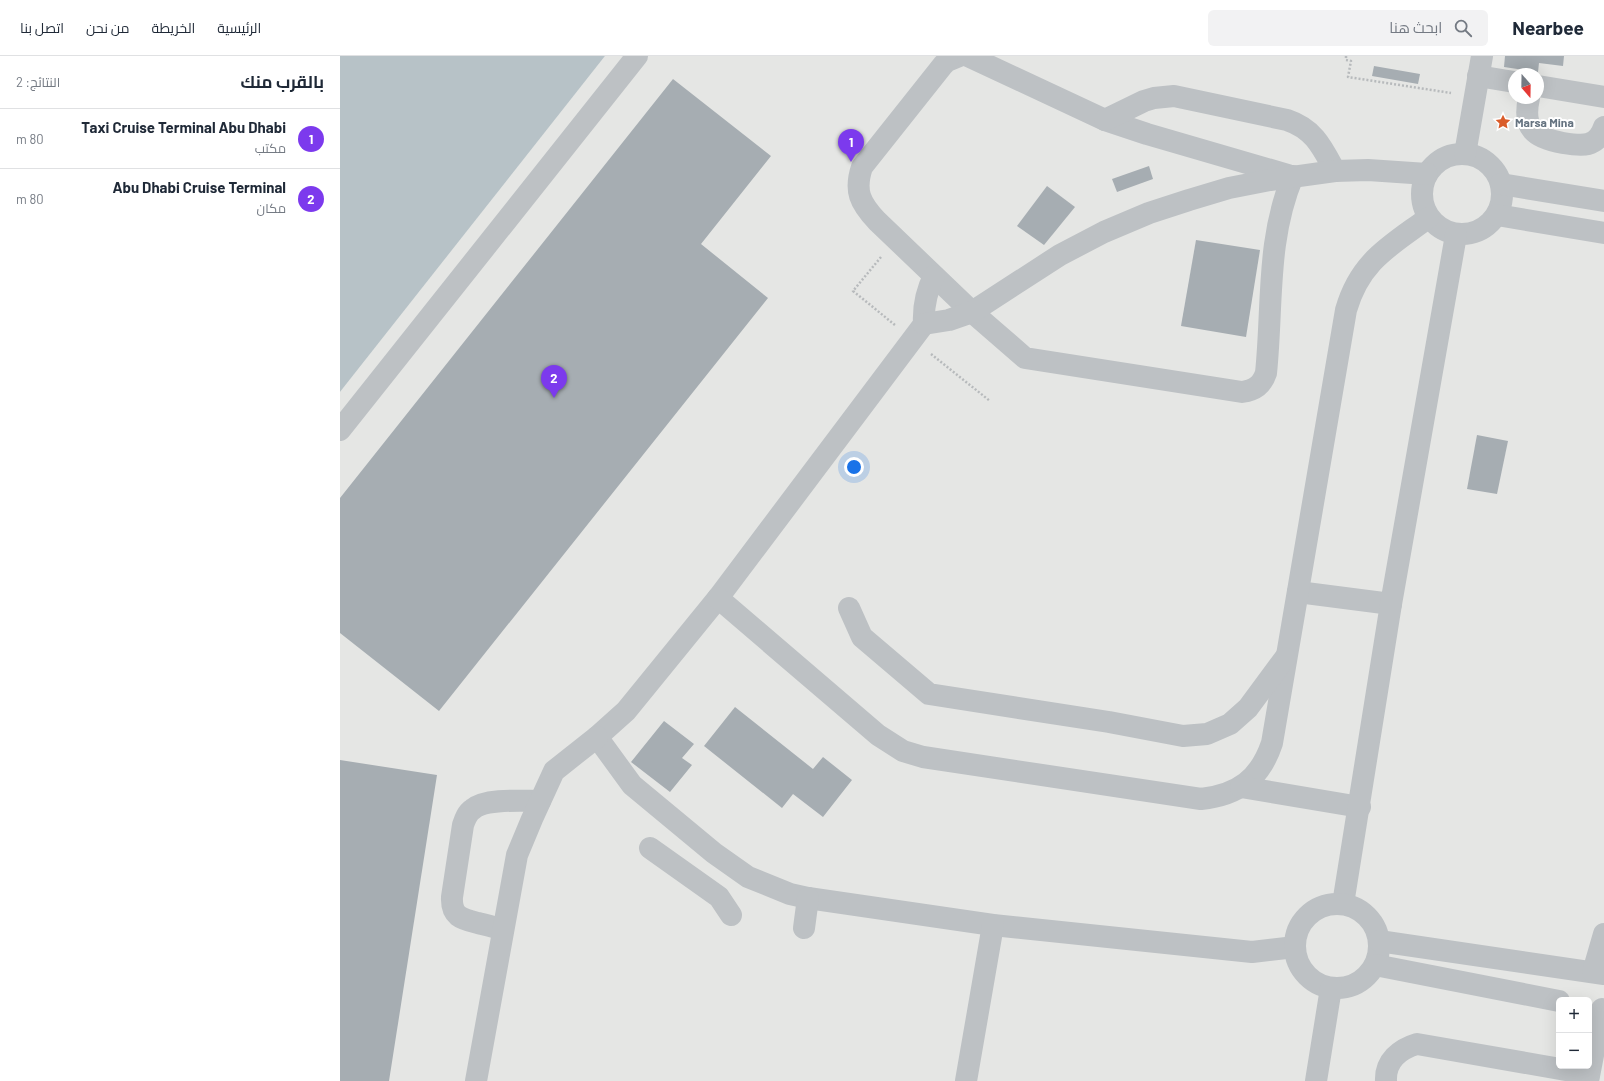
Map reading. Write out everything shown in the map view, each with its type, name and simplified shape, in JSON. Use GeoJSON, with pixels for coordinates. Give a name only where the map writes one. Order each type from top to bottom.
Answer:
{"type":"FeatureCollection","features":[{"type":"Feature","properties":{"kind":"lane"},"geometry":{"type":"LineString","coordinates":[[340,430],[637,56]]}},
{"type":"Feature","properties":{"kind":"lane"},"geometry":{"type":"LineString","coordinates":[[959,56],[947,61],[943,65],[862,167],[858,178],[858,190],[864,206],[877,221],[972,312],[1025,358],[1238,392],[1251,390],[1258,386],[1264,380],[1266,373],[1270,288],[1280,214],[1285,194],[1293,176]]}},
{"type":"Feature","properties":{"kind":"lane"},"geometry":{"type":"LineString","coordinates":[[968,56],[1105,120],[1147,134],[1293,176]]}},
{"type":"Feature","properties":{"kind":"lane"},"geometry":{"type":"LineString","coordinates":[[1465,154],[1478,76],[1508,81]]}},
{"type":"Feature","properties":{"kind":"lane"},"geometry":{"type":"LineString","coordinates":[[1544,87],[1604,97]]}},
{"type":"Feature","properties":{"kind":"lane"},"geometry":{"type":"LineString","coordinates":[[1105,120],[1144,101],[1154,98],[1174,96],[1286,120],[1297,124],[1316,138],[1335,171]]}},
{"type":"Feature","properties":{"kind":"lane"},"geometry":{"type":"LineString","coordinates":[[1528,104],[1526,115],[1528,122],[1535,133],[1547,140],[1581,145],[1589,144],[1601,135],[1604,127]]}},
{"type":"Feature","properties":{"kind":"lane"},"geometry":{"type":"LineString","coordinates":[[1465,154],[1478,157],[1488,163],[1496,173],[1501,184],[1501,206],[1497,215],[1486,227],[1472,234],[1456,235],[1436,226],[1428,218],[1421,196],[1422,184],[1434,165],[1443,159],[1454,155],[1465,154]]}},
{"type":"Feature","properties":{"kind":"lane"},"geometry":{"type":"LineString","coordinates":[[924,324],[948,320],[972,312],[1060,255],[1116,227],[1149,213],[1229,188],[1293,176],[1335,171],[1368,170],[1427,174]]}},
{"type":"Feature","properties":{"kind":"lane"},"geometry":{"type":"LineString","coordinates":[[1501,184],[1604,201]]}},
{"type":"Feature","properties":{"kind":"lane"},"geometry":{"type":"LineString","coordinates":[[1497,215],[1604,233]]}},
{"type":"Feature","properties":{"kind":"lane"},"geometry":{"type":"LineString","coordinates":[[718,598],[868,728],[890,744],[903,751],[923,758],[1201,799],[1222,796],[1241,787],[1261,768],[1268,756],[1272,744],[1346,310],[1350,294],[1358,278],[1368,264],[1381,252],[1428,218]]}},
{"type":"Feature","properties":{"kind":"lane"},"geometry":{"type":"LineString","coordinates":[[1343,904],[1360,807],[1391,604],[1456,235]]}},
{"type":"Feature","properties":{"kind":"lane"},"geometry":{"type":"LineString","coordinates":[[476,1081],[517,855],[554,771],[597,737],[626,711],[718,598],[924,324],[925,299],[928,287],[934,276]]}},
{"type":"Feature","properties":{"kind":"lane"},"geometry":{"type":"LineString","coordinates":[[1298,592],[1391,604]]}},
{"type":"Feature","properties":{"kind":"lane"},"geometry":{"type":"LineString","coordinates":[[849,608],[862,637],[929,694],[1109,722],[1183,736],[1195,736],[1219,730],[1240,717],[1288,655]]}},
{"type":"Feature","properties":{"kind":"lane"},"geometry":{"type":"LineString","coordinates":[[597,737],[632,785],[719,857],[748,877],[790,894],[808,898],[993,925],[1252,952],[1295,947]]}},
{"type":"Feature","properties":{"kind":"lane"},"geometry":{"type":"LineString","coordinates":[[1241,787],[1360,807]]}},
{"type":"Feature","properties":{"kind":"lane"},"geometry":{"type":"LineString","coordinates":[[503,930],[462,919],[454,910],[452,897],[463,824],[470,812],[481,804],[490,802],[540,801]]}},
{"type":"Feature","properties":{"kind":"lane"},"geometry":{"type":"LineString","coordinates":[[650,848],[718,897],[731,915]]}},
{"type":"Feature","properties":{"kind":"lane"},"geometry":{"type":"LineString","coordinates":[[804,928],[808,898]]}},
{"type":"Feature","properties":{"kind":"lane"},"geometry":{"type":"LineString","coordinates":[[1343,904],[1360,911],[1373,924],[1379,941],[1379,953],[1375,965],[1367,976],[1344,988],[1330,988],[1318,984],[1308,977],[1300,967],[1296,958],[1295,947],[1299,927],[1305,918],[1313,911],[1323,906],[1343,904]]}},
{"type":"Feature","properties":{"kind":"lane"},"geometry":{"type":"LineString","coordinates":[[966,1081],[993,925]]}},
{"type":"Feature","properties":{"kind":"lane"},"geometry":{"type":"LineString","coordinates":[[1379,941],[1598,973],[1604,934]]}},
{"type":"Feature","properties":{"kind":"lane"},"geometry":{"type":"LineString","coordinates":[[1375,965],[1556,1000]]}},
{"type":"Feature","properties":{"kind":"lane"},"geometry":{"type":"LineString","coordinates":[[1316,1081],[1330,988]]}},
{"type":"Feature","properties":{"kind":"lane"},"geometry":{"type":"LineString","coordinates":[[1386,1081],[1389,1064],[1396,1054],[1406,1047],[1418,1044],[1589,1078],[1598,1008]]}},
{"type":"Feature","properties":{"kind":"path"},"geometry":{"type":"LineString","coordinates":[[1346,56],[1346,60],[1351,61],[1348,77],[1478,76]]}},
{"type":"Feature","properties":{"kind":"path"},"geometry":{"type":"LineString","coordinates":[[853,292],[896,238]]}},
{"type":"Feature","properties":{"kind":"shaded area"},"geometry":{"type":"Polygon","coordinates":[[[340,56],[605,56],[340,392],[340,56]]]}},
{"type":"Feature","properties":{"kind":"shaded area"},"geometry":{"type":"Polygon","coordinates":[[[605,56],[1604,56],[1604,1081],[340,1081],[340,392],[605,56]]]}},
{"type":"Feature","properties":{"kind":"building"},"geometry":{"type":"Polygon","coordinates":[[[1505,56],[1564,56],[1563,66],[1539,63],[1538,68],[1504,67],[1505,56]]]}},
{"type":"Feature","properties":{"kind":"building"},"geometry":{"type":"Polygon","coordinates":[[[1374,66],[1420,74],[1418,84],[1372,76],[1374,66]]]}},
{"type":"Feature","properties":{"kind":"building"},"geometry":{"type":"Polygon","coordinates":[[[673,79],[771,156],[701,244],[768,298],[439,711],[340,633],[340,498],[673,79]]]}},
{"type":"Feature","properties":{"kind":"building"},"geometry":{"type":"Polygon","coordinates":[[[1149,166],[1153,179],[1117,192],[1112,179],[1149,166]]]}},
{"type":"Feature","properties":{"kind":"building"},"geometry":{"type":"Polygon","coordinates":[[[1047,186],[1075,207],[1044,245],[1017,226],[1047,186]]]}},
{"type":"Feature","properties":{"kind":"building"},"geometry":{"type":"Polygon","coordinates":[[[1196,240],[1260,250],[1246,337],[1181,326],[1196,240]]]}},
{"type":"Feature","properties":{"kind":"building"},"geometry":{"type":"Polygon","coordinates":[[[1477,435],[1508,441],[1497,494],[1467,489],[1477,435]]]}},
{"type":"Feature","properties":{"kind":"building"},"geometry":{"type":"Polygon","coordinates":[[[735,707],[813,769],[823,757],[852,780],[823,817],[793,794],[782,808],[704,746],[735,707]]]}},
{"type":"Feature","properties":{"kind":"building"},"geometry":{"type":"Polygon","coordinates":[[[664,721],[694,744],[682,758],[692,765],[670,792],[631,762],[664,721]]]}},
{"type":"Feature","properties":{"kind":"building"},"geometry":{"type":"Polygon","coordinates":[[[340,760],[437,775],[389,1081],[340,1081],[340,760]]]}},
{"type":"Feature","properties":{"kind":"place","name":"Marsa Mina"},"geometry":{"type":"Point","coordinates":[1503,122]}},
{"type":"Feature","properties":{"kind":"place","name":"Taxi Cruise Terminal Abu Dhabi"},"geometry":{"type":"Point","coordinates":[851,162]}},
{"type":"Feature","properties":{"kind":"place","name":"Abu Dhabi Cruise Terminal"},"geometry":{"type":"Point","coordinates":[554,398]}}]}
